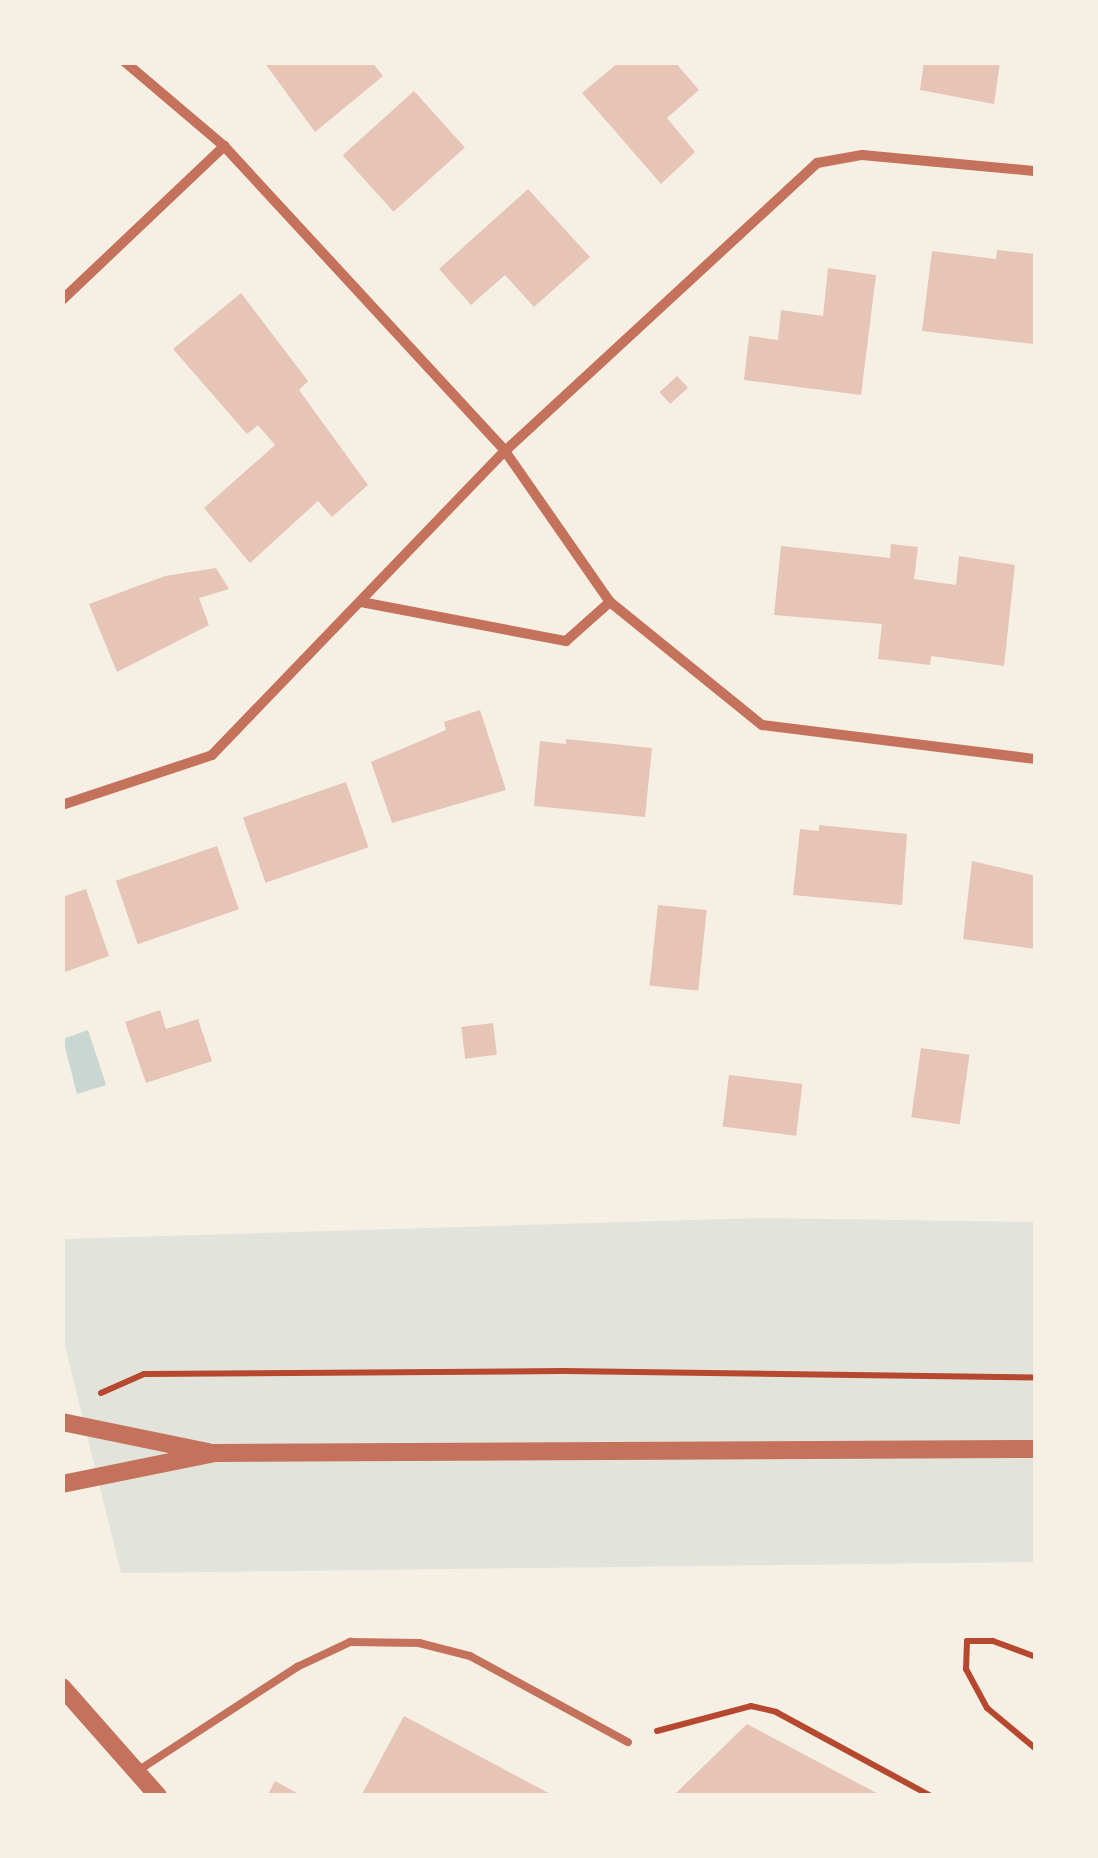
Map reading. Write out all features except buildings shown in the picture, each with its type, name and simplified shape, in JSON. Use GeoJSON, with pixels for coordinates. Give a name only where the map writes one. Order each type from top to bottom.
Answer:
{"type":"FeatureCollection","features":[{"type":"Feature","properties":{"kind":"street"},"geometry":{"type":"LineString","coordinates":[[124,62],[224,146],[506,450],[610,602],[762,725],[1036,759]]}},
{"type":"Feature","properties":{"kind":"street"},"geometry":{"type":"LineString","coordinates":[[62,300],[224,146]]}},
{"type":"Feature","properties":{"kind":"street"},"geometry":{"type":"LineString","coordinates":[[62,805],[212,756],[506,450],[818,163],[862,155],[1036,171]]}},
{"type":"Feature","properties":{"kind":"street"},"geometry":{"type":"LineString","coordinates":[[361,602],[566,640],[610,602]]}},
{"type":"Feature","properties":{"kind":"street"},"geometry":{"type":"LineString","coordinates":[[62,1422],[214,1453]]}},
{"type":"Feature","properties":{"kind":"street"},"geometry":{"type":"LineString","coordinates":[[62,1484],[214,1453],[1036,1449]]}},
{"type":"Feature","properties":{"kind":"street"},"geometry":{"type":"LineString","coordinates":[[62,1687],[158,1796]]}},
{"type":"Feature","properties":{"kind":"lane"},"geometry":{"type":"LineString","coordinates":[[135,1772],[297,1667],[350,1642],[419,1643],[470,1656],[628,1742]]}},
{"type":"Feature","properties":{"kind":"path"},"geometry":{"type":"LineString","coordinates":[[95,1395],[144,1374],[564,1370],[1036,1378]]}},
{"type":"Feature","properties":{"kind":"path"},"geometry":{"type":"LineString","coordinates":[[1036,1657],[993,1640],[967,1642],[966,1669],[987,1708],[1036,1750]]}},
{"type":"Feature","properties":{"kind":"path"},"geometry":{"type":"LineString","coordinates":[[628,1742],[684,1720],[752,1706],[776,1712],[931,1796]]}},
{"type":"Feature","properties":{"kind":"shaded area"},"geometry":{"type":"Polygon","coordinates":[[[88,1030],[106,1085],[77,1094],[63,1039],[88,1030]]]}},
{"type":"Feature","properties":{"kind":"shaded area"},"geometry":{"type":"Polygon","coordinates":[[[759,1218],[1035,1222],[1035,1562],[121,1573],[63,1338],[62,1239],[759,1218]]]}}]}
